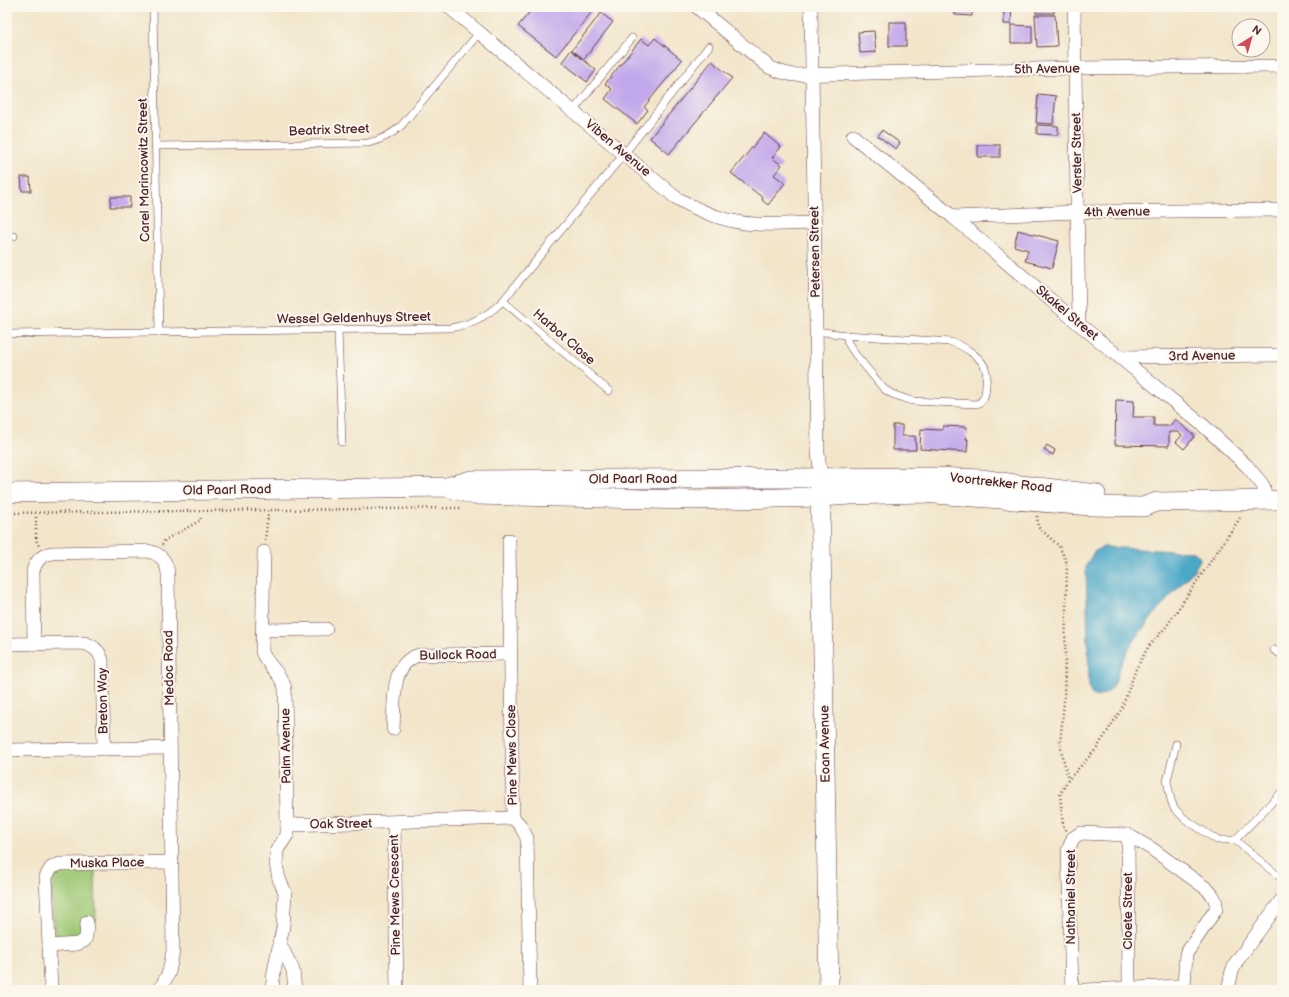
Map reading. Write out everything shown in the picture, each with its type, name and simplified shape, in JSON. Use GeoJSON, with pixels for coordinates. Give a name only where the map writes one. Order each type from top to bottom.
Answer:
{"type":"FeatureCollection","features":[{"type":"Feature","properties":{"kind":"main road","name":"Voortrekker Road"},"geometry":{"type":"LineString","coordinates":[[820,478],[935,477],[982,479],[1021,485],[1142,497],[1157,502],[1273,501]]}},
{"type":"Feature","properties":{"kind":"main road","name":"Old Paarl Road"},"geometry":{"type":"LineString","coordinates":[[7,493],[447,487],[471,480],[820,478]]}},
{"type":"Feature","properties":{"kind":"main road","name":"Petersen Street"},"geometry":{"type":"LineString","coordinates":[[820,478],[820,498]]}},
{"type":"Feature","properties":{"kind":"main road","name":"Old Paarl Road"},"geometry":{"type":"LineString","coordinates":[[447,487],[474,495],[692,500],[820,498]]}},
{"type":"Feature","properties":{"kind":"main road","name":"Voortrekker Road"},"geometry":{"type":"LineString","coordinates":[[820,498],[851,495],[922,493],[1091,506],[1143,507],[1157,502]]}},
{"type":"Feature","properties":{"kind":"main road","name":"Eoan Avenue"},"geometry":{"type":"LineString","coordinates":[[820,498],[829,990]]}},
{"type":"Feature","properties":{"kind":"street","name":"Viben Avenue"},"geometry":{"type":"LineString","coordinates":[[449,7],[675,197],[705,212],[738,222],[756,224],[815,224]]}},
{"type":"Feature","properties":{"kind":"street"},"geometry":{"type":"LineString","coordinates":[[697,7],[770,67],[793,75],[812,75]]}},
{"type":"Feature","properties":{"kind":"street","name":"Petersen Street"},"geometry":{"type":"LineString","coordinates":[[811,7],[818,452],[820,478]]}},
{"type":"Feature","properties":{"kind":"street","name":"Verster Street"},"geometry":{"type":"LineString","coordinates":[[1074,7],[1079,324]]}},
{"type":"Feature","properties":{"kind":"street","name":"5th Avenue"},"geometry":{"type":"LineString","coordinates":[[812,75],[1075,68],[1282,66]]}},
{"type":"Feature","properties":{"kind":"street","name":"Skakel Street"},"geometry":{"type":"LineString","coordinates":[[853,136],[953,217],[1079,324],[1205,427],[1248,466],[1273,501]]}},
{"type":"Feature","properties":{"kind":"street","name":"4th Avenue"},"geometry":{"type":"LineString","coordinates":[[953,217],[1077,212],[1282,210]]}},
{"type":"Feature","properties":{"kind":"street","name":"3rd Avenue"},"geometry":{"type":"LineString","coordinates":[[1121,358],[1282,355]]}},
{"type":"Feature","properties":{"kind":"street","name":"Pine Mews Close"},"geometry":{"type":"LineString","coordinates":[[509,540],[513,818],[520,825],[527,838],[530,990]]}},
{"type":"Feature","properties":{"kind":"street"},"geometry":{"type":"LineString","coordinates":[[34,644],[33,571],[38,561],[44,555],[52,553],[147,551],[157,554]]}},
{"type":"Feature","properties":{"kind":"street","name":"Palm Avenue"},"geometry":{"type":"LineString","coordinates":[[264,552],[262,654],[281,678],[285,688],[287,825],[286,836],[277,850],[276,864],[279,879],[285,892],[283,927],[274,971],[272,990],[295,988],[293,970],[280,942]]}},
{"type":"Feature","properties":{"kind":"street","name":"Medoc Road"},"geometry":{"type":"LineString","coordinates":[[157,554],[164,561],[167,569],[173,951],[169,972],[160,990]]}},
{"type":"Feature","properties":{"kind":"street"},"geometry":{"type":"LineString","coordinates":[[262,630],[326,629]]}},
{"type":"Feature","properties":{"kind":"street","name":"Breton Way"},"geometry":{"type":"LineString","coordinates":[[7,644],[84,643],[90,644],[98,651],[102,660],[104,749]]}},
{"type":"Feature","properties":{"kind":"street","name":"Bullock Road"},"geometry":{"type":"LineString","coordinates":[[393,729],[396,681],[400,670],[408,660],[419,655],[511,654]]}},
{"type":"Feature","properties":{"kind":"street"},"geometry":{"type":"LineString","coordinates":[[7,750],[170,748]]}},
{"type":"Feature","properties":{"kind":"street","name":"Pine Mews Crescent"},"geometry":{"type":"LineString","coordinates":[[397,990],[394,822],[513,818]]}},
{"type":"Feature","properties":{"kind":"street","name":"Oak Street"},"geometry":{"type":"LineString","coordinates":[[287,825],[394,822]]}},
{"type":"Feature","properties":{"kind":"street","name":"Nathaniel Street"},"geometry":{"type":"LineString","coordinates":[[1072,990],[1068,851],[1073,838],[1081,833],[1128,835]]}},
{"type":"Feature","properties":{"kind":"street"},"geometry":{"type":"LineString","coordinates":[[1085,990],[1184,986],[1186,954],[1213,915],[1216,904],[1214,896],[1207,889],[1152,849],[1128,835]]}},
{"type":"Feature","properties":{"kind":"street","name":"Cloete Street"},"geometry":{"type":"LineString","coordinates":[[1128,835],[1128,988]]}},
{"type":"Feature","properties":{"kind":"street","name":"Muska Place"},"geometry":{"type":"LineString","coordinates":[[51,990],[46,878],[51,868],[60,864],[172,862]]}},
{"type":"Feature","properties":{"kind":"street"},"geometry":{"type":"LineString","coordinates":[[1228,990],[1232,971],[1237,961],[1282,898]]}},
{"type":"Feature","properties":{"kind":"street"},"geometry":{"type":"LineString","coordinates":[[49,946],[80,943],[86,937],[87,922]]}},
{"type":"Feature","properties":{"kind":"lane","name":"Carel Marincowitz Street"},"geometry":{"type":"LineString","coordinates":[[153,7],[159,332]]}},
{"type":"Feature","properties":{"kind":"lane","name":"Beatrix Street"},"geometry":{"type":"LineString","coordinates":[[156,146],[368,142],[382,139],[395,132],[401,126],[479,32]]}},
{"type":"Feature","properties":{"kind":"lane"},"geometry":{"type":"LineString","coordinates":[[573,111],[632,38]]}},
{"type":"Feature","properties":{"kind":"lane","name":"Wessel Geldenhuys Street"},"geometry":{"type":"LineString","coordinates":[[7,334],[450,328],[462,326],[484,317],[503,301],[624,154],[709,46]]}},
{"type":"Feature","properties":{"kind":"lane","name":"Harbot Close"},"geometry":{"type":"LineString","coordinates":[[503,301],[610,391]]}},
{"type":"Feature","properties":{"kind":"lane"},"geometry":{"type":"LineString","coordinates":[[338,330],[342,442]]}},
{"type":"Feature","properties":{"kind":"lane"},"geometry":{"type":"LineString","coordinates":[[816,331],[846,335],[951,342],[960,345],[982,362],[986,370],[986,395],[984,400],[977,404],[912,401],[892,394],[884,389],[855,354],[848,343],[846,335]]}},
{"type":"Feature","properties":{"kind":"lane"},"geometry":{"type":"LineString","coordinates":[[1274,650],[1282,655]]}},
{"type":"Feature","properties":{"kind":"lane"},"geometry":{"type":"LineString","coordinates":[[1176,744],[1166,781],[1174,808],[1186,819],[1217,840],[1235,840],[1282,879]]}},
{"type":"Feature","properties":{"kind":"lane"},"geometry":{"type":"LineString","coordinates":[[1235,840],[1282,792]]}},
{"type":"Feature","properties":{"kind":"path"},"geometry":{"type":"LineString","coordinates":[[7,513],[468,508]]}},
{"type":"Feature","properties":{"kind":"path"},"geometry":{"type":"LineString","coordinates":[[264,552],[268,515]]}},
{"type":"Feature","properties":{"kind":"path"},"geometry":{"type":"LineString","coordinates":[[1037,515],[1038,527],[1059,546],[1067,563],[1064,702],[1060,744],[1068,780]]}},
{"type":"Feature","properties":{"kind":"path"},"geometry":{"type":"LineString","coordinates":[[157,554],[165,540],[201,520],[200,516]]}},
{"type":"Feature","properties":{"kind":"path"},"geometry":{"type":"LineString","coordinates":[[36,517],[36,540],[44,555]]}},
{"type":"Feature","properties":{"kind":"path"},"geometry":{"type":"LineString","coordinates":[[1073,838],[1063,826],[1060,794],[1068,780],[1097,748],[1121,710],[1136,669],[1148,647],[1166,627],[1240,518]]}},
{"type":"Feature","properties":{"kind":"green space"},"geometry":{"type":"Polygon","coordinates":[[[95,867],[96,921],[83,921],[82,934],[77,939],[58,939],[55,937],[50,881],[57,869],[95,867]]]}},
{"type":"Feature","properties":{"kind":"water"},"geometry":{"type":"Polygon","coordinates":[[[1103,547],[1194,552],[1199,556],[1200,560],[1194,570],[1137,637],[1122,662],[1115,683],[1109,691],[1097,697],[1091,694],[1089,686],[1086,566],[1094,552],[1103,547]]]}},
{"type":"Feature","properties":{"kind":"building"},"geometry":{"type":"Polygon","coordinates":[[[534,7],[596,7],[556,56],[518,26],[534,7]]]}},
{"type":"Feature","properties":{"kind":"building"},"geometry":{"type":"Polygon","coordinates":[[[955,7],[972,7],[972,16],[955,15],[955,7]]]}},
{"type":"Feature","properties":{"kind":"building"},"geometry":{"type":"Polygon","coordinates":[[[1004,7],[1012,7],[1011,24],[1004,24],[1004,7]]]}},
{"type":"Feature","properties":{"kind":"building"},"geometry":{"type":"Polygon","coordinates":[[[1036,7],[1054,7],[1054,13],[1036,13],[1036,7]]]}},
{"type":"Feature","properties":{"kind":"building"},"geometry":{"type":"Polygon","coordinates":[[[601,13],[613,22],[584,59],[572,50],[601,13]]]}},
{"type":"Feature","properties":{"kind":"building"},"geometry":{"type":"Polygon","coordinates":[[[1035,15],[1055,15],[1057,46],[1037,47],[1035,15]]]}},
{"type":"Feature","properties":{"kind":"building"},"geometry":{"type":"Polygon","coordinates":[[[889,22],[906,22],[906,46],[889,46],[889,22]]]}},
{"type":"Feature","properties":{"kind":"building"},"geometry":{"type":"Polygon","coordinates":[[[1011,25],[1032,26],[1032,43],[1011,43],[1011,25]]]}},
{"type":"Feature","properties":{"kind":"building"},"geometry":{"type":"Polygon","coordinates":[[[874,31],[876,52],[860,53],[858,32],[874,31]]]}},
{"type":"Feature","properties":{"kind":"building"},"geometry":{"type":"Polygon","coordinates":[[[655,38],[682,60],[644,107],[648,110],[637,124],[605,99],[612,89],[605,84],[641,39],[649,45],[655,38]]]}},
{"type":"Feature","properties":{"kind":"building"},"geometry":{"type":"Polygon","coordinates":[[[571,50],[596,70],[587,82],[562,62],[571,50]]]}},
{"type":"Feature","properties":{"kind":"building"},"geometry":{"type":"Polygon","coordinates":[[[712,61],[732,78],[669,154],[650,138],[712,61]]]}},
{"type":"Feature","properties":{"kind":"building"},"geometry":{"type":"Polygon","coordinates":[[[1038,94],[1056,96],[1053,124],[1036,123],[1038,94]]]}},
{"type":"Feature","properties":{"kind":"building"},"geometry":{"type":"Polygon","coordinates":[[[1037,125],[1058,126],[1058,135],[1037,134],[1037,125]]]}},
{"type":"Feature","properties":{"kind":"building"},"geometry":{"type":"Polygon","coordinates":[[[882,130],[900,143],[896,149],[878,136],[882,130]]]}},
{"type":"Feature","properties":{"kind":"building"},"geometry":{"type":"Polygon","coordinates":[[[764,133],[781,147],[772,158],[782,165],[774,175],[785,183],[768,205],[762,200],[763,198],[731,173],[764,133]]]}},
{"type":"Feature","properties":{"kind":"building"},"geometry":{"type":"Polygon","coordinates":[[[978,145],[1000,145],[1000,157],[978,157],[978,145]]]}},
{"type":"Feature","properties":{"kind":"building"},"geometry":{"type":"Polygon","coordinates":[[[21,177],[30,177],[31,191],[22,191],[21,177]]]}},
{"type":"Feature","properties":{"kind":"building"},"geometry":{"type":"Polygon","coordinates":[[[111,197],[130,197],[130,207],[110,207],[111,197]]]}},
{"type":"Feature","properties":{"kind":"building"},"geometry":{"type":"Polygon","coordinates":[[[1018,230],[1059,241],[1052,268],[1025,261],[1028,250],[1014,246],[1018,230]]]}},
{"type":"Feature","properties":{"kind":"building"},"geometry":{"type":"Polygon","coordinates":[[[1116,400],[1134,401],[1133,417],[1154,417],[1154,426],[1170,426],[1175,419],[1195,436],[1184,449],[1176,442],[1182,435],[1178,432],[1169,432],[1169,446],[1115,445],[1116,400]]]}},
{"type":"Feature","properties":{"kind":"building"},"geometry":{"type":"Polygon","coordinates":[[[893,425],[902,425],[902,436],[915,436],[916,450],[893,450],[893,425]]]}},
{"type":"Feature","properties":{"kind":"building"},"geometry":{"type":"Polygon","coordinates":[[[943,426],[967,427],[967,452],[920,449],[921,429],[942,430],[943,426]]]}},
{"type":"Feature","properties":{"kind":"building"},"geometry":{"type":"Polygon","coordinates":[[[1047,445],[1055,450],[1053,455],[1044,450],[1047,445]]]}}]}
